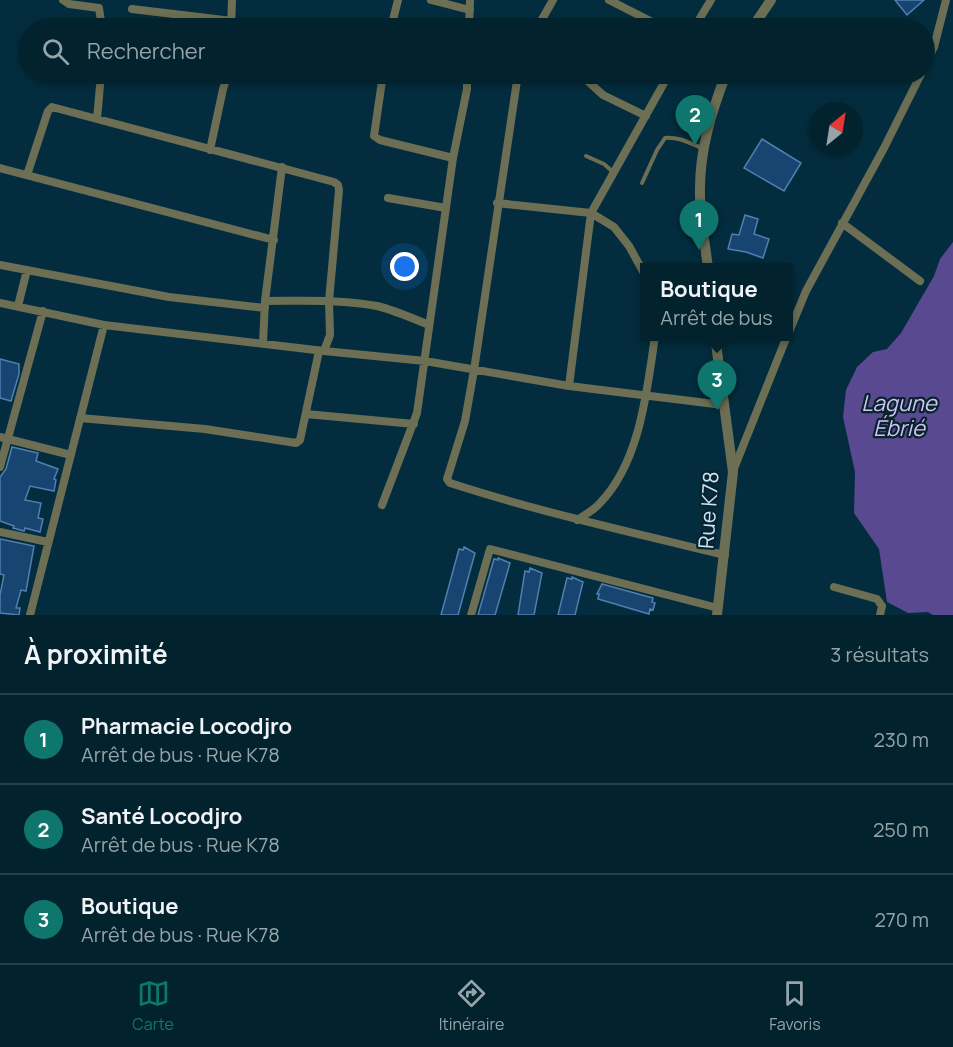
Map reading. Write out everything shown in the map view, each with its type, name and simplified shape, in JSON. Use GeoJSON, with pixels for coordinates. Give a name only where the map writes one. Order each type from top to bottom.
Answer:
{"type":"FeatureCollection","features":[{"type":"Feature","properties":{"kind":"street"},"geometry":{"type":"LineString","coordinates":[[63,0],[69,4],[99,8],[100,18]]}},
{"type":"Feature","properties":{"kind":"street"},"geometry":{"type":"LineString","coordinates":[[232,0],[232,18]]}},
{"type":"Feature","properties":{"kind":"street"},"geometry":{"type":"LineString","coordinates":[[394,18],[398,0]]}},
{"type":"Feature","properties":{"kind":"street"},"geometry":{"type":"LineString","coordinates":[[431,0],[470,10]]}},
{"type":"Feature","properties":{"kind":"street"},"geometry":{"type":"LineString","coordinates":[[470,0],[470,18]]}},
{"type":"Feature","properties":{"kind":"street"},"geometry":{"type":"LineString","coordinates":[[543,18],[553,0]]}},
{"type":"Feature","properties":{"kind":"street"},"geometry":{"type":"LineString","coordinates":[[609,0],[644,18]]}},
{"type":"Feature","properties":{"kind":"street"},"geometry":{"type":"LineString","coordinates":[[700,18],[711,0]]}},
{"type":"Feature","properties":{"kind":"street"},"geometry":{"type":"LineString","coordinates":[[759,18],[771,0]]}},
{"type":"Feature","properties":{"kind":"street"},"geometry":{"type":"LineString","coordinates":[[935,43],[945,0]]}},
{"type":"Feature","properties":{"kind":"street"},"geometry":{"type":"LineString","coordinates":[[132,9],[188,18]]}},
{"type":"Feature","properties":{"kind":"street"},"geometry":{"type":"LineString","coordinates":[[97,119],[100,84]]}},
{"type":"Feature","properties":{"kind":"street"},"geometry":{"type":"LineString","coordinates":[[210,150],[225,84]]}},
{"type":"Feature","properties":{"kind":"street"},"geometry":{"type":"LineString","coordinates":[[382,84],[374,136],[380,140],[453,158]]}},
{"type":"Feature","properties":{"kind":"street"},"geometry":{"type":"LineString","coordinates":[[382,505],[417,413],[453,158],[466,84]]}},
{"type":"Feature","properties":{"kind":"street"},"geometry":{"type":"LineString","coordinates":[[516,84],[474,370],[465,421],[447,476],[448,481],[500,499],[577,520],[725,555]]}},
{"type":"Feature","properties":{"kind":"street"},"geometry":{"type":"LineString","coordinates":[[591,84],[603,95],[646,116]]}},
{"type":"Feature","properties":{"kind":"street"},"geometry":{"type":"LineString","coordinates":[[569,386],[591,213],[664,84]]}},
{"type":"Feature","properties":{"kind":"street"},"geometry":{"type":"LineString","coordinates":[[708,263],[700,194],[703,149],[723,84]]}},
{"type":"Feature","properties":{"kind":"street"},"geometry":{"type":"LineString","coordinates":[[793,322],[806,291],[916,84]]}},
{"type":"Feature","properties":{"kind":"street"},"geometry":{"type":"LineString","coordinates":[[27,175],[50,108],[282,167],[329,180],[338,185],[329,301],[330,335],[321,351],[300,440],[296,443],[205,429],[80,418]]}},
{"type":"Feature","properties":{"kind":"street"},"geometry":{"type":"LineString","coordinates":[[263,343],[265,304],[282,167]]}},
{"type":"Feature","properties":{"kind":"street"},"geometry":{"type":"LineString","coordinates":[[0,168],[274,240]]}},
{"type":"Feature","properties":{"kind":"street"},"geometry":{"type":"LineString","coordinates":[[388,198],[446,208]]}},
{"type":"Feature","properties":{"kind":"street"},"geometry":{"type":"LineString","coordinates":[[497,203],[591,213],[614,227],[629,246],[640,266]]}},
{"type":"Feature","properties":{"kind":"street"},"geometry":{"type":"LineString","coordinates":[[842,223],[920,281]]}},
{"type":"Feature","properties":{"kind":"street"},"geometry":{"type":"LineString","coordinates":[[0,265],[169,297],[265,304],[329,301],[379,306],[429,325]]}},
{"type":"Feature","properties":{"kind":"street"},"geometry":{"type":"LineString","coordinates":[[18,306],[27,270]]}},
{"type":"Feature","properties":{"kind":"street"},"geometry":{"type":"LineString","coordinates":[[0,303],[104,325],[425,361],[569,386],[723,405]]}},
{"type":"Feature","properties":{"kind":"street"},"geometry":{"type":"LineString","coordinates":[[0,467],[4,439],[43,311]]}},
{"type":"Feature","properties":{"kind":"street"},"geometry":{"type":"LineString","coordinates":[[30,615],[104,325]]}},
{"type":"Feature","properties":{"kind":"street"},"geometry":{"type":"LineString","coordinates":[[577,520],[603,500],[623,468],[635,441],[647,396],[654,341]]}},
{"type":"Feature","properties":{"kind":"street","name":"Rue K78"},"geometry":{"type":"LineString","coordinates":[[716,341],[733,472],[719,613]]}},
{"type":"Feature","properties":{"kind":"street"},"geometry":{"type":"LineString","coordinates":[[733,472],[785,341]]}},
{"type":"Feature","properties":{"kind":"street"},"geometry":{"type":"LineString","coordinates":[[306,414],[414,424]]}},
{"type":"Feature","properties":{"kind":"street"},"geometry":{"type":"LineString","coordinates":[[4,439],[70,455]]}},
{"type":"Feature","properties":{"kind":"street"},"geometry":{"type":"LineString","coordinates":[[0,532],[48,542]]}},
{"type":"Feature","properties":{"kind":"street"},"geometry":{"type":"LineString","coordinates":[[471,615],[490,549],[719,613]]}},
{"type":"Feature","properties":{"kind":"street"},"geometry":{"type":"LineString","coordinates":[[834,587],[877,599],[882,606],[880,615]]}},
{"type":"Feature","properties":{"kind":"lane"},"geometry":{"type":"LineString","coordinates":[[642,183],[665,138],[681,140],[703,149]]}},
{"type":"Feature","properties":{"kind":"lane"},"geometry":{"type":"LineString","coordinates":[[586,156],[604,164],[614,173]]}},
{"type":"Feature","properties":{"kind":"water","name":"Lagune Ébrié"},"geometry":{"type":"Polygon","coordinates":[[[953,242],[953,615],[933,615],[928,612],[908,613],[887,602],[879,549],[854,513],[855,472],[843,417],[846,390],[857,367],[873,352],[887,349],[901,333],[934,276],[940,259],[953,242]]]}},
{"type":"Feature","properties":{"kind":"building"},"geometry":{"type":"Polygon","coordinates":[[[895,0],[924,0],[907,15],[895,0]]]}},
{"type":"Feature","properties":{"kind":"building"},"geometry":{"type":"Polygon","coordinates":[[[762,139],[801,163],[784,191],[744,168],[762,139]]]}},
{"type":"Feature","properties":{"kind":"building"},"geometry":{"type":"Polygon","coordinates":[[[745,215],[758,219],[754,234],[769,239],[763,258],[728,249],[732,234],[739,235],[745,215]]]}},
{"type":"Feature","properties":{"kind":"building"},"geometry":{"type":"Polygon","coordinates":[[[0,359],[19,364],[19,374],[11,401],[0,398],[0,359]]]}},
{"type":"Feature","properties":{"kind":"building"},"geometry":{"type":"Polygon","coordinates":[[[12,447],[38,453],[36,461],[58,469],[54,479],[56,480],[54,491],[30,486],[25,500],[41,503],[38,518],[43,519],[40,532],[13,528],[14,526],[0,521],[0,477],[6,469],[12,447]]]}},
{"type":"Feature","properties":{"kind":"building"},"geometry":{"type":"Polygon","coordinates":[[[0,539],[34,546],[26,591],[21,590],[16,608],[20,608],[19,615],[0,613],[0,595],[4,575],[0,574],[0,539]]]}},
{"type":"Feature","properties":{"kind":"building"},"geometry":{"type":"Polygon","coordinates":[[[464,547],[475,553],[458,615],[441,615],[459,549],[463,550],[464,547]]]}},
{"type":"Feature","properties":{"kind":"building"},"geometry":{"type":"Polygon","coordinates":[[[498,558],[510,563],[495,615],[478,615],[494,559],[498,560],[498,558]]]}},
{"type":"Feature","properties":{"kind":"building"},"geometry":{"type":"Polygon","coordinates":[[[530,568],[542,573],[534,615],[518,615],[525,571],[529,572],[530,568]]]}},
{"type":"Feature","properties":{"kind":"building"},"geometry":{"type":"Polygon","coordinates":[[[572,577],[583,582],[575,615],[558,615],[567,578],[572,579],[572,577]]]}},
{"type":"Feature","properties":{"kind":"building"},"geometry":{"type":"Polygon","coordinates":[[[602,584],[653,598],[652,602],[655,603],[653,610],[650,609],[649,614],[598,599],[599,594],[597,594],[602,584]]]}},
{"type":"Feature","properties":{"kind":"place","name":"Santé Locodjro"},"geometry":{"type":"Point","coordinates":[695,145]}},
{"type":"Feature","properties":{"kind":"place","name":"Pharmacie Locodjro"},"geometry":{"type":"Point","coordinates":[699,250]}},
{"type":"Feature","properties":{"kind":"place","name":"Boutique"},"geometry":{"type":"Point","coordinates":[717,410]}}]}
